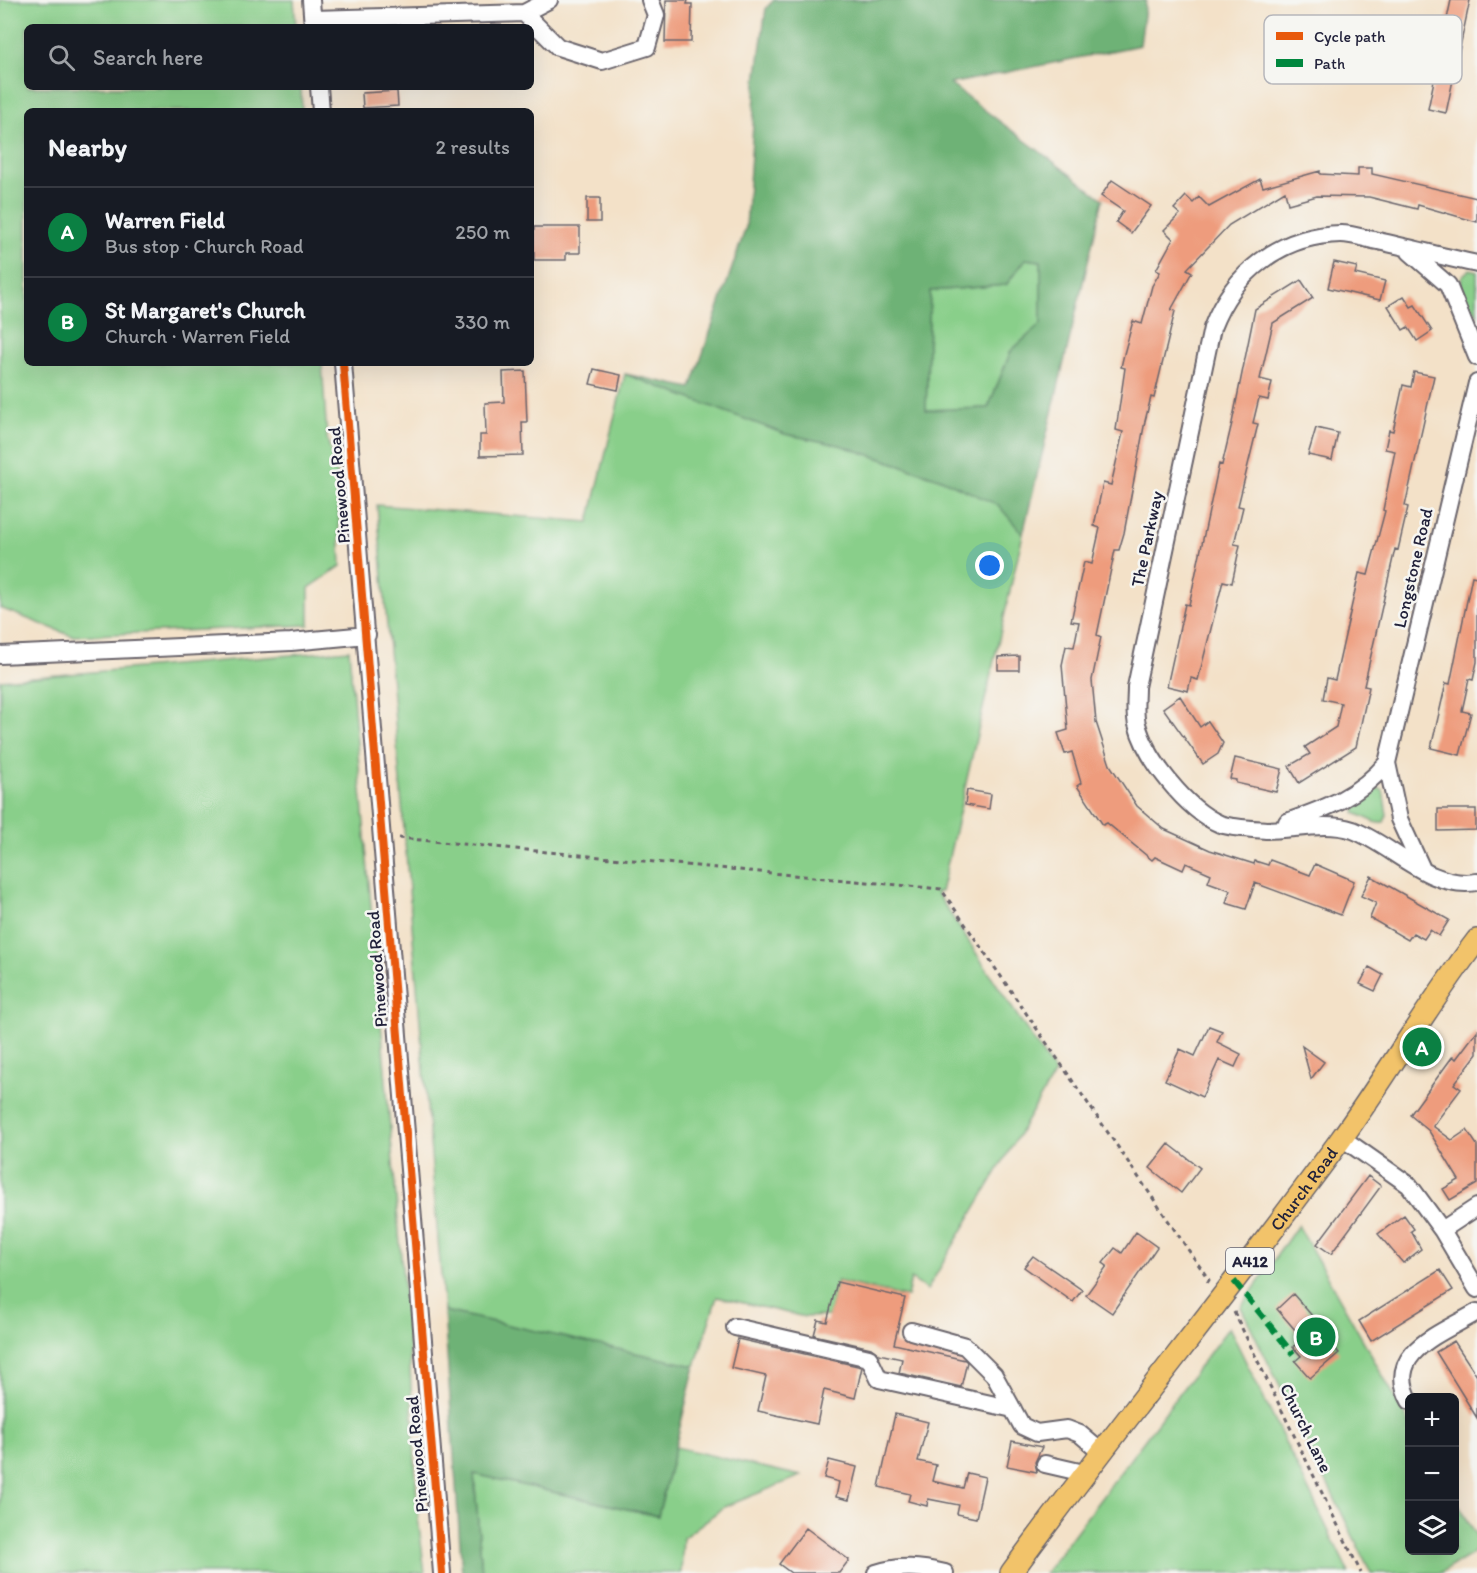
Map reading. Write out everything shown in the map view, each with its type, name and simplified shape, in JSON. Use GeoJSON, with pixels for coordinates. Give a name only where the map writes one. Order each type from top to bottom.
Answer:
{"type":"FeatureCollection","features":[{"type":"Feature","properties":{"kind":"main road","name":"Church Road"},"geometry":{"type":"LineString","coordinates":[[1011,1573],[1100,1451],[1217,1303],[1342,1138],[1477,940]]}},
{"type":"Feature","properties":{"kind":"street"},"geometry":{"type":"LineString","coordinates":[[311,0],[313,23],[524,13],[549,0]]}},
{"type":"Feature","properties":{"kind":"street"},"geometry":{"type":"LineString","coordinates":[[524,13],[558,47],[603,61],[647,47],[656,15],[650,0]]}},
{"type":"Feature","properties":{"kind":"street"},"geometry":{"type":"LineString","coordinates":[[319,90],[321,108]]}},
{"type":"Feature","properties":{"kind":"street","name":"The Parkway"},"geometry":{"type":"LineString","coordinates":[[1422,870],[1390,849],[1351,830],[1311,826],[1266,830],[1220,824],[1181,796],[1154,763],[1137,724],[1136,687],[1212,328],[1220,306],[1235,285],[1276,250],[1296,241],[1344,234],[1477,264]]}},
{"type":"Feature","properties":{"kind":"street"},"geometry":{"type":"LineString","coordinates":[[1402,246],[1429,266],[1448,285],[1477,357]]}},
{"type":"Feature","properties":{"kind":"street","name":"Pinewood Road"},"geometry":{"type":"LineString","coordinates":[[343,366],[442,1573]]}},
{"type":"Feature","properties":{"kind":"street","name":"Longstone Road"},"geometry":{"type":"LineString","coordinates":[[1387,763],[1477,382]]}},
{"type":"Feature","properties":{"kind":"street"},"geometry":{"type":"LineString","coordinates":[[0,655],[291,642],[367,635]]}},
{"type":"Feature","properties":{"kind":"street"},"geometry":{"type":"LineString","coordinates":[[1266,830],[1354,795],[1371,783],[1387,763]]}},
{"type":"Feature","properties":{"kind":"street"},"geometry":{"type":"LineString","coordinates":[[1387,763],[1399,819],[1422,870],[1446,881],[1463,884],[1477,882]]}},
{"type":"Feature","properties":{"kind":"street"},"geometry":{"type":"LineString","coordinates":[[1342,1138],[1409,1185],[1442,1230],[1477,1289]]}},
{"type":"Feature","properties":{"kind":"street"},"geometry":{"type":"LineString","coordinates":[[1442,1230],[1477,1207]]}},
{"type":"Feature","properties":{"kind":"street"},"geometry":{"type":"LineString","coordinates":[[1407,1393],[1402,1377],[1404,1362],[1416,1349],[1477,1312]]}},
{"type":"Feature","properties":{"kind":"street"},"geometry":{"type":"LineString","coordinates":[[735,1327],[869,1358],[879,1379],[1013,1409]]}},
{"type":"Feature","properties":{"kind":"street"},"geometry":{"type":"LineString","coordinates":[[911,1331],[965,1346],[994,1375],[1022,1426],[1037,1433],[1067,1429],[1080,1434],[1100,1451]]}},
{"type":"Feature","properties":{"kind":"street"},"geometry":{"type":"LineString","coordinates":[[1045,1464],[1084,1473]]}},
{"type":"Feature","properties":{"kind":"street"},"geometry":{"type":"LineString","coordinates":[[876,1573],[897,1567],[914,1567],[945,1573]]}},
{"type":"Feature","properties":{"kind":"path"},"geometry":{"type":"LineString","coordinates":[[382,837],[941,889],[1209,1280],[1202,1293],[1217,1303]]}},
{"type":"Feature","properties":{"kind":"green space"},"geometry":{"type":"Polygon","coordinates":[[[0,0],[294,0],[296,24],[24,24],[24,90],[301,90],[302,108],[24,108],[24,366],[322,366],[327,438],[337,475],[341,566],[309,588],[309,625],[72,636],[0,608],[0,0]]]}},
{"type":"Feature","properties":{"kind":"green space"},"geometry":{"type":"Polygon","coordinates":[[[774,0],[1146,0],[1140,45],[950,84],[1103,199],[1023,534],[998,505],[939,478],[840,445],[785,434],[625,374],[691,388],[746,227],[756,81],[766,8],[774,0]],[[1025,259],[1006,285],[930,291],[926,410],[988,408],[1011,351],[1041,324],[1041,261],[1025,259]]]}},
{"type":"Feature","properties":{"kind":"green space"},"geometry":{"type":"Polygon","coordinates":[[[1026,259],[1041,261],[1041,324],[1011,351],[988,408],[926,410],[930,291],[1006,285],[1026,259]]]}},
{"type":"Feature","properties":{"kind":"green space"},"geometry":{"type":"Polygon","coordinates":[[[1470,269],[1477,271],[1477,315],[1460,288],[1462,276],[1470,269]]]}},
{"type":"Feature","properties":{"kind":"green space"},"geometry":{"type":"Polygon","coordinates":[[[625,374],[785,434],[840,445],[939,478],[999,505],[1023,534],[941,892],[936,892],[1055,1073],[927,1290],[911,1279],[907,1297],[837,1281],[829,1316],[805,1317],[717,1297],[695,1366],[444,1311],[377,505],[589,522],[625,374]]]}},
{"type":"Feature","properties":{"kind":"green space"},"geometry":{"type":"Polygon","coordinates":[[[349,650],[409,1349],[418,1518],[425,1573],[0,1573],[0,680],[349,650]]]}},
{"type":"Feature","properties":{"kind":"green space"},"geometry":{"type":"Polygon","coordinates":[[[1374,787],[1383,790],[1387,815],[1384,822],[1377,823],[1355,813],[1356,808],[1374,787]]]}},
{"type":"Feature","properties":{"kind":"green space"},"geometry":{"type":"Polygon","coordinates":[[[1298,1225],[1405,1415],[1405,1555],[1459,1555],[1459,1506],[1477,1536],[1477,1551],[1440,1573],[1371,1573],[1241,1307],[1298,1225]]]}},
{"type":"Feature","properties":{"kind":"green space"},"geometry":{"type":"Polygon","coordinates":[[[444,1311],[695,1366],[658,1516],[474,1474],[482,1573],[462,1573],[444,1311]]]}},
{"type":"Feature","properties":{"kind":"green space"},"geometry":{"type":"Polygon","coordinates":[[[1229,1327],[1349,1573],[1045,1573],[1229,1327]]]}},
{"type":"Feature","properties":{"kind":"green space"},"geometry":{"type":"Polygon","coordinates":[[[675,1447],[801,1476],[724,1507],[683,1538],[681,1573],[482,1573],[474,1474],[658,1516],[675,1447]]]}},
{"type":"Feature","properties":{"kind":"building"},"geometry":{"type":"Polygon","coordinates":[[[666,0],[688,0],[687,4],[692,4],[691,42],[665,42],[666,0]]]}},
{"type":"Feature","properties":{"kind":"building"},"geometry":{"type":"Polygon","coordinates":[[[1451,0],[1470,0],[1462,38],[1462,15],[1448,15],[1451,0]]]}},
{"type":"Feature","properties":{"kind":"building"},"geometry":{"type":"Polygon","coordinates":[[[1433,84],[1452,84],[1446,113],[1428,109],[1433,84]]]}},
{"type":"Feature","properties":{"kind":"building"},"geometry":{"type":"Polygon","coordinates":[[[397,91],[398,106],[363,108],[362,93],[397,91]]]}},
{"type":"Feature","properties":{"kind":"building"},"geometry":{"type":"Polygon","coordinates":[[[1358,168],[1372,168],[1372,174],[1477,198],[1477,222],[1418,205],[1417,209],[1369,197],[1317,196],[1288,204],[1285,191],[1229,225],[1187,269],[1192,272],[1171,310],[1175,311],[1154,398],[1151,397],[1145,421],[1124,533],[1119,550],[1115,550],[1097,635],[1101,637],[1092,680],[1096,722],[1110,765],[1137,806],[1164,829],[1210,850],[1254,864],[1255,861],[1268,865],[1270,860],[1310,875],[1315,864],[1354,881],[1341,915],[1255,883],[1246,909],[1226,903],[1230,890],[1208,882],[1211,874],[1186,863],[1183,870],[1155,857],[1152,860],[1107,823],[1103,825],[1077,786],[1081,783],[1072,752],[1065,754],[1058,733],[1068,730],[1062,665],[1066,646],[1074,647],[1079,622],[1071,621],[1084,562],[1092,564],[1100,528],[1094,526],[1103,483],[1111,485],[1123,432],[1116,430],[1125,368],[1121,367],[1124,354],[1133,321],[1142,324],[1152,286],[1160,272],[1156,270],[1173,239],[1164,230],[1180,214],[1174,209],[1186,196],[1193,203],[1199,197],[1209,207],[1260,179],[1263,187],[1320,171],[1320,174],[1358,176],[1358,168]]]}},
{"type":"Feature","properties":{"kind":"building"},"geometry":{"type":"Polygon","coordinates":[[[1112,180],[1151,206],[1131,233],[1116,222],[1123,211],[1101,196],[1112,180]]]}},
{"type":"Feature","properties":{"kind":"building"},"geometry":{"type":"Polygon","coordinates":[[[587,198],[600,198],[600,222],[587,222],[587,198]]]}},
{"type":"Feature","properties":{"kind":"building"},"geometry":{"type":"Polygon","coordinates":[[[534,227],[580,227],[580,253],[566,253],[566,260],[534,260],[534,227]]]}},
{"type":"Feature","properties":{"kind":"building"},"geometry":{"type":"Polygon","coordinates":[[[1334,262],[1357,267],[1355,274],[1385,281],[1380,300],[1328,288],[1334,262]]]}},
{"type":"Feature","properties":{"kind":"building"},"geometry":{"type":"Polygon","coordinates":[[[1301,280],[1313,298],[1273,323],[1260,379],[1272,382],[1268,400],[1259,398],[1253,423],[1258,424],[1238,506],[1243,507],[1234,544],[1240,545],[1232,583],[1223,581],[1198,680],[1191,678],[1188,691],[1167,686],[1185,604],[1189,605],[1219,464],[1222,465],[1232,423],[1255,309],[1301,280]]]}},
{"type":"Feature","properties":{"kind":"building"},"geometry":{"type":"Polygon","coordinates":[[[1404,296],[1411,307],[1415,305],[1432,331],[1417,341],[1408,327],[1403,330],[1388,306],[1404,296]]]}},
{"type":"Feature","properties":{"kind":"building"},"geometry":{"type":"Polygon","coordinates":[[[594,369],[621,375],[618,390],[590,384],[594,369]]]}},
{"type":"Feature","properties":{"kind":"building"},"geometry":{"type":"Polygon","coordinates":[[[525,371],[527,422],[522,422],[523,455],[480,456],[480,435],[486,435],[485,403],[504,402],[503,372],[525,371]]]}},
{"type":"Feature","properties":{"kind":"building"},"geometry":{"type":"Polygon","coordinates":[[[1414,372],[1434,376],[1405,506],[1408,507],[1398,550],[1395,549],[1364,686],[1369,687],[1356,747],[1299,783],[1289,766],[1310,754],[1305,747],[1336,727],[1341,703],[1323,699],[1327,678],[1335,680],[1359,573],[1368,575],[1385,511],[1383,510],[1395,451],[1385,449],[1389,430],[1393,431],[1403,385],[1411,387],[1414,372]]]}},
{"type":"Feature","properties":{"kind":"building"},"geometry":{"type":"Polygon","coordinates":[[[1316,428],[1338,433],[1332,460],[1308,455],[1316,428]]]}},
{"type":"Feature","properties":{"kind":"building"},"geometry":{"type":"Polygon","coordinates":[[[1472,576],[1477,577],[1477,662],[1473,680],[1469,679],[1462,711],[1471,713],[1460,755],[1431,748],[1446,683],[1450,684],[1472,576]]]}},
{"type":"Feature","properties":{"kind":"building"},"geometry":{"type":"Polygon","coordinates":[[[1019,656],[1019,670],[998,670],[998,657],[1019,656]]]}},
{"type":"Feature","properties":{"kind":"building"},"geometry":{"type":"Polygon","coordinates":[[[1180,696],[1200,727],[1208,721],[1223,743],[1218,754],[1203,764],[1163,708],[1180,696]]]}},
{"type":"Feature","properties":{"kind":"building"},"geometry":{"type":"Polygon","coordinates":[[[1235,758],[1282,769],[1276,792],[1236,783],[1236,780],[1230,779],[1235,758]]]}},
{"type":"Feature","properties":{"kind":"building"},"geometry":{"type":"Polygon","coordinates":[[[967,790],[991,794],[989,809],[965,805],[967,790]]]}},
{"type":"Feature","properties":{"kind":"building"},"geometry":{"type":"Polygon","coordinates":[[[1438,809],[1476,809],[1476,830],[1438,831],[1438,809]]]}},
{"type":"Feature","properties":{"kind":"building"},"geometry":{"type":"Polygon","coordinates":[[[1371,876],[1449,920],[1439,936],[1430,930],[1424,939],[1413,933],[1408,940],[1370,918],[1376,903],[1361,896],[1371,876]]]}},
{"type":"Feature","properties":{"kind":"building"},"geometry":{"type":"Polygon","coordinates":[[[1369,967],[1383,975],[1375,991],[1360,984],[1369,967]]]}},
{"type":"Feature","properties":{"kind":"building"},"geometry":{"type":"Polygon","coordinates":[[[1209,1026],[1222,1031],[1217,1042],[1241,1054],[1235,1067],[1219,1060],[1202,1097],[1165,1080],[1180,1049],[1195,1056],[1209,1026]]]}},
{"type":"Feature","properties":{"kind":"building"},"geometry":{"type":"Polygon","coordinates":[[[1477,1031],[1477,1054],[1454,1084],[1461,1089],[1433,1126],[1452,1140],[1467,1130],[1477,1145],[1477,1184],[1450,1200],[1443,1189],[1459,1180],[1429,1131],[1410,1115],[1453,1056],[1456,1059],[1477,1031]]]}},
{"type":"Feature","properties":{"kind":"building"},"geometry":{"type":"Polygon","coordinates":[[[1302,1046],[1324,1062],[1311,1079],[1302,1046]]]}},
{"type":"Feature","properties":{"kind":"building"},"geometry":{"type":"Polygon","coordinates":[[[1169,1144],[1200,1168],[1181,1193],[1150,1168],[1169,1144]]]}},
{"type":"Feature","properties":{"kind":"building"},"geometry":{"type":"Polygon","coordinates":[[[1368,1176],[1381,1186],[1331,1254],[1317,1244],[1368,1176]]]}},
{"type":"Feature","properties":{"kind":"building"},"geometry":{"type":"Polygon","coordinates":[[[1404,1215],[1414,1229],[1411,1231],[1421,1249],[1403,1263],[1378,1234],[1404,1215]]]}},
{"type":"Feature","properties":{"kind":"building"},"geometry":{"type":"Polygon","coordinates":[[[1136,1232],[1157,1247],[1112,1313],[1086,1295],[1107,1266],[1103,1263],[1115,1248],[1122,1253],[1136,1232]]]}},
{"type":"Feature","properties":{"kind":"building"},"geometry":{"type":"Polygon","coordinates":[[[1033,1256],[1082,1290],[1073,1302],[1024,1267],[1033,1256]]]}},
{"type":"Feature","properties":{"kind":"building"},"geometry":{"type":"Polygon","coordinates":[[[1440,1270],[1453,1290],[1371,1341],[1359,1321],[1440,1270]]]}},
{"type":"Feature","properties":{"kind":"building"},"geometry":{"type":"Polygon","coordinates":[[[837,1282],[905,1298],[894,1344],[965,1360],[967,1362],[961,1387],[899,1373],[902,1359],[879,1354],[871,1348],[814,1335],[818,1320],[827,1322],[837,1282]]]}},
{"type":"Feature","properties":{"kind":"building"},"geometry":{"type":"Polygon","coordinates":[[[1293,1294],[1321,1326],[1324,1324],[1334,1335],[1328,1340],[1339,1353],[1310,1378],[1295,1361],[1301,1356],[1293,1347],[1303,1339],[1277,1309],[1293,1294]]]}},
{"type":"Feature","properties":{"kind":"building"},"geometry":{"type":"Polygon","coordinates":[[[738,1339],[862,1367],[855,1398],[824,1390],[817,1424],[758,1411],[766,1376],[731,1368],[738,1339]]]}},
{"type":"Feature","properties":{"kind":"building"},"geometry":{"type":"Polygon","coordinates":[[[1454,1341],[1477,1376],[1477,1418],[1436,1352],[1454,1341]]]}},
{"type":"Feature","properties":{"kind":"building"},"geometry":{"type":"Polygon","coordinates":[[[895,1414],[928,1422],[918,1461],[936,1465],[932,1481],[963,1488],[967,1473],[985,1477],[976,1518],[957,1514],[959,1505],[928,1499],[927,1506],[908,1501],[910,1494],[879,1487],[895,1414]]]}},
{"type":"Feature","properties":{"kind":"building"},"geometry":{"type":"Polygon","coordinates":[[[1012,1441],[1042,1447],[1035,1462],[1037,1472],[1007,1466],[1012,1441]]]}},
{"type":"Feature","properties":{"kind":"building"},"geometry":{"type":"Polygon","coordinates":[[[829,1460],[857,1467],[849,1500],[836,1497],[839,1482],[824,1478],[829,1460]]]}},
{"type":"Feature","properties":{"kind":"building"},"geometry":{"type":"Polygon","coordinates":[[[806,1528],[849,1560],[839,1573],[791,1573],[779,1564],[806,1528]]]}},
{"type":"Feature","properties":{"kind":"marked path"},"geometry":{"type":"LineString","coordinates":[[1234,1281],[1293,1354]]}},
{"type":"Feature","properties":{"kind":"cycle path"},"geometry":{"type":"LineString","coordinates":[[343,366],[442,1573]]}},
{"type":"Feature","properties":{"kind":"place","name":"Warren Field"},"geometry":{"type":"Point","coordinates":[1422,1047]}},
{"type":"Feature","properties":{"kind":"place","name":"St Margaret's Church"},"geometry":{"type":"Point","coordinates":[1316,1337]}}]}
